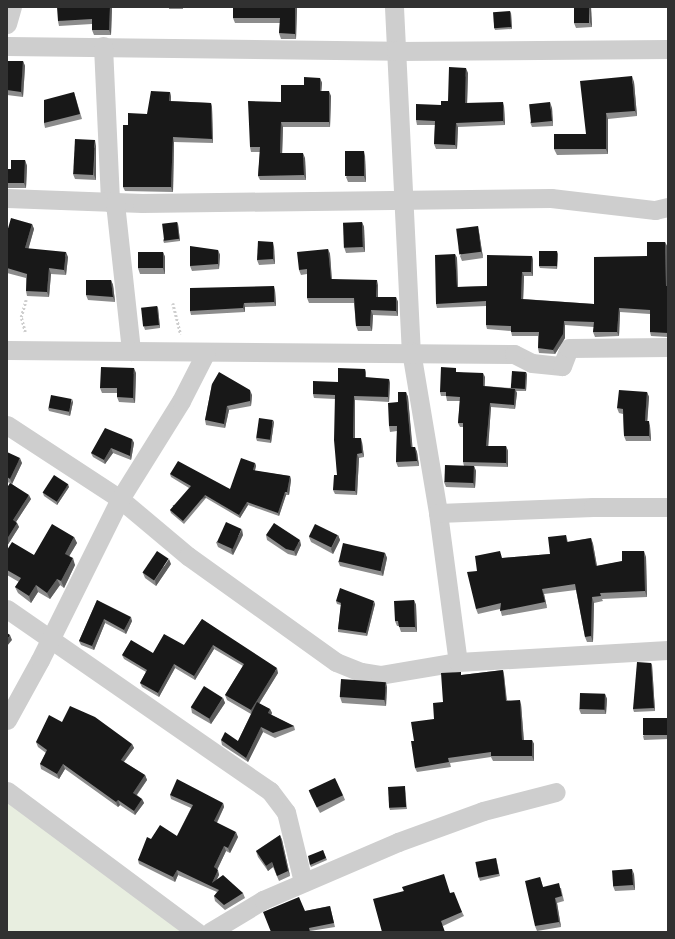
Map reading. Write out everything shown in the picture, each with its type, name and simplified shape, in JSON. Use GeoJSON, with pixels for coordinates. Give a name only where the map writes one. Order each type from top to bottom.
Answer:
{"type":"FeatureCollection","features":[{"type":"Feature","properties":{"kind":"street"},"geometry":{"type":"LineString","coordinates":[[7,24],[12,7]]}},
{"type":"Feature","properties":{"kind":"street"},"geometry":{"type":"LineString","coordinates":[[394,7],[405,202],[411,352],[438,513],[458,662]]}},
{"type":"Feature","properties":{"kind":"street"},"geometry":{"type":"LineString","coordinates":[[7,46],[103,46],[174,50],[396,52],[668,49]]}},
{"type":"Feature","properties":{"kind":"street"},"geometry":{"type":"LineString","coordinates":[[103,46],[113,203],[132,351]]}},
{"type":"Feature","properties":{"kind":"street"},"geometry":{"type":"LineString","coordinates":[[7,198],[113,203],[405,202],[551,198],[655,210],[668,207]]}},
{"type":"Feature","properties":{"kind":"street"},"geometry":{"type":"LineString","coordinates":[[16,350],[514,354],[532,363],[562,366],[569,348],[668,347]]}},
{"type":"Feature","properties":{"kind":"street"},"geometry":{"type":"LineString","coordinates":[[7,720],[50,640],[120,499],[181,401],[206,352]]}},
{"type":"Feature","properties":{"kind":"street"},"geometry":{"type":"LineString","coordinates":[[7,425],[120,499],[188,556],[336,662],[361,672],[380,674],[458,662],[668,650]]}},
{"type":"Feature","properties":{"kind":"street"},"geometry":{"type":"LineString","coordinates":[[438,513],[593,507],[668,507]]}},
{"type":"Feature","properties":{"kind":"street"},"geometry":{"type":"LineString","coordinates":[[7,609],[270,791],[286,812],[303,882]]}},
{"type":"Feature","properties":{"kind":"street"},"geometry":{"type":"LineString","coordinates":[[7,791],[197,932]]}},
{"type":"Feature","properties":{"kind":"street"},"geometry":{"type":"LineString","coordinates":[[210,932],[264,900],[398,842],[483,811],[556,792]]}},
{"type":"Feature","properties":{"kind":"path"},"geometry":{"type":"LineString","coordinates":[[16,350],[25,332],[20,317],[26,300]]}},
{"type":"Feature","properties":{"kind":"path"},"geometry":{"type":"LineString","coordinates":[[173,304],[185,352]]}},
{"type":"Feature","properties":{"kind":"shaded area"},"geometry":{"type":"Polygon","coordinates":[[[7,796],[203,932],[7,932],[7,796]]]}},
{"type":"Feature","properties":{"kind":"building"},"geometry":{"type":"Polygon","coordinates":[[[57,7],[110,7],[109,30],[92,30],[92,19],[58,21],[57,7]]]}},
{"type":"Feature","properties":{"kind":"building"},"geometry":{"type":"Polygon","coordinates":[[[233,7],[295,7],[295,34],[279,33],[280,18],[233,18],[233,7]]]}},
{"type":"Feature","properties":{"kind":"building"},"geometry":{"type":"Polygon","coordinates":[[[574,7],[589,7],[589,23],[574,23],[574,7]]]}},
{"type":"Feature","properties":{"kind":"building"},"geometry":{"type":"Polygon","coordinates":[[[510,11],[511,27],[494,28],[493,12],[510,11]]]}},
{"type":"Feature","properties":{"kind":"building"},"geometry":{"type":"Polygon","coordinates":[[[7,61],[23,61],[21,92],[7,90],[7,61]]]}},
{"type":"Feature","properties":{"kind":"building"},"geometry":{"type":"Polygon","coordinates":[[[449,67],[466,68],[465,103],[503,102],[503,121],[456,123],[455,145],[434,144],[435,121],[416,120],[416,104],[441,105],[441,101],[448,101],[449,67]]]}},
{"type":"Feature","properties":{"kind":"building"},"geometry":{"type":"Polygon","coordinates":[[[632,76],[635,111],[606,113],[606,149],[554,149],[554,134],[586,134],[580,81],[632,76]]]}},
{"type":"Feature","properties":{"kind":"building"},"geometry":{"type":"Polygon","coordinates":[[[304,77],[320,78],[320,91],[329,91],[329,122],[281,122],[280,153],[303,153],[304,175],[258,176],[260,147],[250,147],[248,101],[281,102],[281,85],[304,85],[304,77]]]}},
{"type":"Feature","properties":{"kind":"building"},"geometry":{"type":"Polygon","coordinates":[[[151,91],[170,92],[169,101],[211,103],[212,139],[173,137],[171,187],[123,187],[123,125],[128,125],[128,113],[147,114],[151,91]]]}},
{"type":"Feature","properties":{"kind":"building"},"geometry":{"type":"Polygon","coordinates":[[[74,92],[80,114],[44,123],[44,100],[74,92]]]}},
{"type":"Feature","properties":{"kind":"building"},"geometry":{"type":"Polygon","coordinates":[[[550,102],[552,121],[531,123],[529,104],[550,102]]]}},
{"type":"Feature","properties":{"kind":"building"},"geometry":{"type":"Polygon","coordinates":[[[75,139],[95,140],[93,175],[73,174],[75,139]]]}},
{"type":"Feature","properties":{"kind":"building"},"geometry":{"type":"Polygon","coordinates":[[[345,151],[364,151],[364,176],[345,176],[345,151]]]}},
{"type":"Feature","properties":{"kind":"building"},"geometry":{"type":"Polygon","coordinates":[[[11,160],[25,160],[24,183],[7,183],[7,169],[11,169],[11,160]]]}},
{"type":"Feature","properties":{"kind":"building"},"geometry":{"type":"Polygon","coordinates":[[[11,218],[32,224],[25,248],[66,252],[64,270],[49,268],[47,292],[26,291],[27,274],[7,268],[7,232],[11,218]]]}},
{"type":"Feature","properties":{"kind":"building"},"geometry":{"type":"Polygon","coordinates":[[[177,222],[179,239],[164,241],[162,224],[177,222]]]}},
{"type":"Feature","properties":{"kind":"building"},"geometry":{"type":"Polygon","coordinates":[[[362,222],[363,247],[344,248],[343,223],[362,222]]]}},
{"type":"Feature","properties":{"kind":"building"},"geometry":{"type":"Polygon","coordinates":[[[478,226],[481,252],[459,254],[456,229],[478,226]]]}},
{"type":"Feature","properties":{"kind":"building"},"geometry":{"type":"Polygon","coordinates":[[[258,241],[273,242],[273,259],[257,260],[258,241]]]}},
{"type":"Feature","properties":{"kind":"building"},"geometry":{"type":"Polygon","coordinates":[[[647,242],[665,242],[666,286],[668,286],[668,333],[650,332],[650,310],[619,308],[617,332],[593,332],[594,322],[564,321],[563,334],[553,350],[538,348],[539,332],[511,332],[511,326],[486,325],[486,301],[436,304],[435,255],[455,254],[457,287],[487,286],[487,255],[532,256],[531,272],[522,272],[521,299],[594,304],[594,257],[647,256],[647,242]]]}},
{"type":"Feature","properties":{"kind":"building"},"geometry":{"type":"Polygon","coordinates":[[[190,246],[218,250],[218,264],[190,266],[190,246]]]}},
{"type":"Feature","properties":{"kind":"building"},"geometry":{"type":"Polygon","coordinates":[[[328,249],[331,279],[377,280],[376,297],[396,297],[396,311],[371,310],[370,326],[356,326],[354,298],[307,298],[307,269],[299,270],[297,252],[328,249]]]}},
{"type":"Feature","properties":{"kind":"building"},"geometry":{"type":"Polygon","coordinates":[[[539,251],[557,251],[557,266],[539,266],[539,251]]]}},
{"type":"Feature","properties":{"kind":"building"},"geometry":{"type":"Polygon","coordinates":[[[138,252],[163,252],[163,268],[138,268],[138,252]]]}},
{"type":"Feature","properties":{"kind":"building"},"geometry":{"type":"Polygon","coordinates":[[[86,280],[111,280],[113,297],[86,295],[86,280]]]}},
{"type":"Feature","properties":{"kind":"building"},"geometry":{"type":"Polygon","coordinates":[[[274,286],[274,302],[244,303],[243,308],[190,311],[190,288],[274,286]]]}},
{"type":"Feature","properties":{"kind":"building"},"geometry":{"type":"Polygon","coordinates":[[[157,306],[159,325],[143,327],[141,308],[157,306]]]}},
{"type":"Feature","properties":{"kind":"building"},"geometry":{"type":"Polygon","coordinates":[[[101,367],[134,368],[133,398],[117,397],[117,388],[100,388],[101,367]]]}},
{"type":"Feature","properties":{"kind":"building"},"geometry":{"type":"Polygon","coordinates":[[[441,367],[456,368],[456,372],[483,373],[483,386],[515,389],[514,405],[490,403],[486,446],[506,446],[506,463],[463,462],[463,423],[458,423],[460,397],[446,396],[446,392],[440,392],[441,367]]]}},
{"type":"Feature","properties":{"kind":"building"},"geometry":{"type":"Polygon","coordinates":[[[338,368],[365,369],[365,377],[389,379],[388,397],[354,396],[353,438],[361,438],[362,453],[357,454],[355,491],[333,490],[334,475],[337,475],[334,440],[335,395],[313,394],[313,381],[338,382],[338,368]]]}},
{"type":"Feature","properties":{"kind":"building"},"geometry":{"type":"Polygon","coordinates":[[[512,371],[526,372],[525,389],[511,388],[512,371]]]}},
{"type":"Feature","properties":{"kind":"building"},"geometry":{"type":"Polygon","coordinates":[[[219,372],[250,390],[250,401],[227,406],[224,424],[205,420],[212,384],[219,372]]]}},
{"type":"Feature","properties":{"kind":"building"},"geometry":{"type":"Polygon","coordinates":[[[619,390],[647,392],[645,421],[649,421],[649,436],[624,436],[623,409],[617,408],[619,390]]]}},
{"type":"Feature","properties":{"kind":"building"},"geometry":{"type":"Polygon","coordinates":[[[398,392],[406,392],[411,447],[415,447],[417,461],[396,462],[397,426],[389,426],[388,403],[398,402],[398,392]]]}},
{"type":"Feature","properties":{"kind":"building"},"geometry":{"type":"Polygon","coordinates":[[[51,395],[72,399],[69,412],[49,408],[51,395]]]}},
{"type":"Feature","properties":{"kind":"building"},"geometry":{"type":"Polygon","coordinates":[[[259,418],[273,420],[270,440],[256,438],[259,418]]]}},
{"type":"Feature","properties":{"kind":"building"},"geometry":{"type":"Polygon","coordinates":[[[105,428],[132,439],[130,456],[111,448],[104,460],[91,453],[105,428]]]}},
{"type":"Feature","properties":{"kind":"building"},"geometry":{"type":"Polygon","coordinates":[[[7,452],[20,458],[10,479],[7,477],[7,452]]]}},
{"type":"Feature","properties":{"kind":"building"},"geometry":{"type":"Polygon","coordinates":[[[241,458],[255,463],[253,470],[290,476],[287,492],[285,492],[278,513],[247,502],[239,515],[205,495],[183,521],[170,510],[191,486],[170,474],[178,461],[230,489],[241,458]]]}},
{"type":"Feature","properties":{"kind":"building"},"geometry":{"type":"Polygon","coordinates":[[[445,465],[474,466],[473,483],[444,482],[445,465]]]}},
{"type":"Feature","properties":{"kind":"building"},"geometry":{"type":"Polygon","coordinates":[[[54,475],[68,484],[57,502],[43,493],[54,475]]]}},
{"type":"Feature","properties":{"kind":"building"},"geometry":{"type":"Polygon","coordinates":[[[10,483],[29,495],[13,520],[17,523],[7,539],[7,488],[10,483]]]}},
{"type":"Feature","properties":{"kind":"building"},"geometry":{"type":"Polygon","coordinates":[[[226,522],[242,529],[233,549],[217,542],[226,522]]]}},
{"type":"Feature","properties":{"kind":"building"},"geometry":{"type":"Polygon","coordinates":[[[274,523],[300,540],[294,551],[286,549],[266,535],[274,523]]]}},
{"type":"Feature","properties":{"kind":"building"},"geometry":{"type":"Polygon","coordinates":[[[52,524],[74,537],[65,554],[73,558],[61,581],[57,579],[47,593],[36,585],[29,596],[15,587],[21,578],[7,570],[7,550],[12,542],[34,555],[52,524]]]}},
{"type":"Feature","properties":{"kind":"building"},"geometry":{"type":"Polygon","coordinates":[[[315,524],[337,535],[331,548],[309,537],[315,524]]]}},
{"type":"Feature","properties":{"kind":"building"},"geometry":{"type":"Polygon","coordinates":[[[566,535],[567,542],[591,538],[596,566],[622,561],[622,551],[644,551],[645,591],[600,593],[601,596],[592,597],[591,636],[585,637],[575,584],[542,589],[545,602],[500,611],[501,603],[476,609],[467,572],[477,571],[475,556],[500,551],[502,558],[550,554],[548,537],[566,535]]]}},
{"type":"Feature","properties":{"kind":"building"},"geometry":{"type":"Polygon","coordinates":[[[343,543],[385,553],[381,571],[339,562],[343,543]]]}},
{"type":"Feature","properties":{"kind":"building"},"geometry":{"type":"Polygon","coordinates":[[[157,551],[169,559],[154,580],[142,573],[157,551]]]}},
{"type":"Feature","properties":{"kind":"building"},"geometry":{"type":"Polygon","coordinates":[[[340,588],[374,601],[366,633],[338,629],[341,603],[336,601],[340,588]]]}},
{"type":"Feature","properties":{"kind":"building"},"geometry":{"type":"Polygon","coordinates":[[[97,600],[131,617],[124,630],[104,619],[92,646],[79,641],[97,600]]]}},
{"type":"Feature","properties":{"kind":"building"},"geometry":{"type":"Polygon","coordinates":[[[414,600],[415,627],[399,627],[398,621],[395,621],[394,601],[414,600]]]}},
{"type":"Feature","properties":{"kind":"building"},"geometry":{"type":"Polygon","coordinates":[[[202,619],[277,668],[251,710],[225,695],[244,664],[213,645],[194,676],[174,664],[158,693],[140,683],[147,670],[122,655],[131,640],[153,653],[164,634],[184,645],[202,619]]]}},
{"type":"Feature","properties":{"kind":"building"},"geometry":{"type":"Polygon","coordinates":[[[7,633],[10,635],[7,640],[7,633]]]}},
{"type":"Feature","properties":{"kind":"building"},"geometry":{"type":"Polygon","coordinates":[[[637,662],[651,663],[654,708],[633,709],[637,662]]]}},
{"type":"Feature","properties":{"kind":"building"},"geometry":{"type":"Polygon","coordinates":[[[503,670],[506,701],[520,700],[522,740],[532,740],[532,756],[491,756],[491,752],[448,758],[449,762],[415,768],[411,741],[414,741],[411,722],[434,719],[433,703],[443,702],[441,673],[461,672],[461,675],[503,670]]]}},
{"type":"Feature","properties":{"kind":"building"},"geometry":{"type":"Polygon","coordinates":[[[341,679],[386,682],[385,700],[340,697],[341,679]]]}},
{"type":"Feature","properties":{"kind":"building"},"geometry":{"type":"Polygon","coordinates":[[[204,686],[223,698],[209,719],[191,707],[204,686]]]}},
{"type":"Feature","properties":{"kind":"building"},"geometry":{"type":"Polygon","coordinates":[[[580,693],[605,694],[604,710],[579,709],[580,693]]]}},
{"type":"Feature","properties":{"kind":"building"},"geometry":{"type":"Polygon","coordinates":[[[257,702],[270,709],[268,713],[294,726],[273,733],[261,727],[246,758],[221,740],[225,732],[238,741],[257,702]]]}},
{"type":"Feature","properties":{"kind":"building"},"geometry":{"type":"Polygon","coordinates":[[[70,706],[95,717],[132,744],[121,760],[145,775],[133,793],[142,799],[134,811],[118,800],[116,802],[63,764],[57,774],[40,764],[47,750],[36,742],[49,715],[62,722],[70,706]]]}},
{"type":"Feature","properties":{"kind":"building"},"geometry":{"type":"Polygon","coordinates":[[[643,718],[668,718],[668,735],[643,735],[643,718]]]}},
{"type":"Feature","properties":{"kind":"building"},"geometry":{"type":"Polygon","coordinates":[[[335,778],[343,795],[317,807],[309,790],[335,778]]]}},
{"type":"Feature","properties":{"kind":"building"},"geometry":{"type":"Polygon","coordinates":[[[177,779],[223,803],[214,821],[236,832],[228,848],[224,846],[214,867],[218,870],[212,883],[223,875],[243,893],[224,905],[214,896],[219,890],[177,870],[173,877],[138,860],[147,837],[151,839],[160,825],[177,836],[193,805],[170,795],[177,779]]]}},
{"type":"Feature","properties":{"kind":"building"},"geometry":{"type":"Polygon","coordinates":[[[405,786],[406,807],[389,808],[388,787],[405,786]]]}},
{"type":"Feature","properties":{"kind":"building"},"geometry":{"type":"Polygon","coordinates":[[[280,835],[288,871],[277,876],[272,862],[266,866],[256,851],[280,835]]]}},
{"type":"Feature","properties":{"kind":"building"},"geometry":{"type":"Polygon","coordinates":[[[323,850],[326,858],[310,865],[308,856],[323,850]]]}},
{"type":"Feature","properties":{"kind":"building"},"geometry":{"type":"Polygon","coordinates":[[[496,858],[499,874],[478,878],[475,862],[496,858]]]}},
{"type":"Feature","properties":{"kind":"building"},"geometry":{"type":"Polygon","coordinates":[[[632,869],[633,885],[613,886],[612,870],[632,869]]]}},
{"type":"Feature","properties":{"kind":"building"},"geometry":{"type":"Polygon","coordinates":[[[444,874],[450,893],[454,892],[462,912],[441,921],[445,932],[382,932],[373,899],[404,891],[402,887],[444,874]]]}},
{"type":"Feature","properties":{"kind":"building"},"geometry":{"type":"Polygon","coordinates":[[[540,877],[543,887],[559,883],[562,896],[555,898],[559,922],[535,926],[525,881],[540,877]]]}},
{"type":"Feature","properties":{"kind":"building"},"geometry":{"type":"Polygon","coordinates":[[[299,897],[305,911],[330,906],[334,923],[309,928],[310,932],[271,932],[263,912],[299,897]]]}}]}
